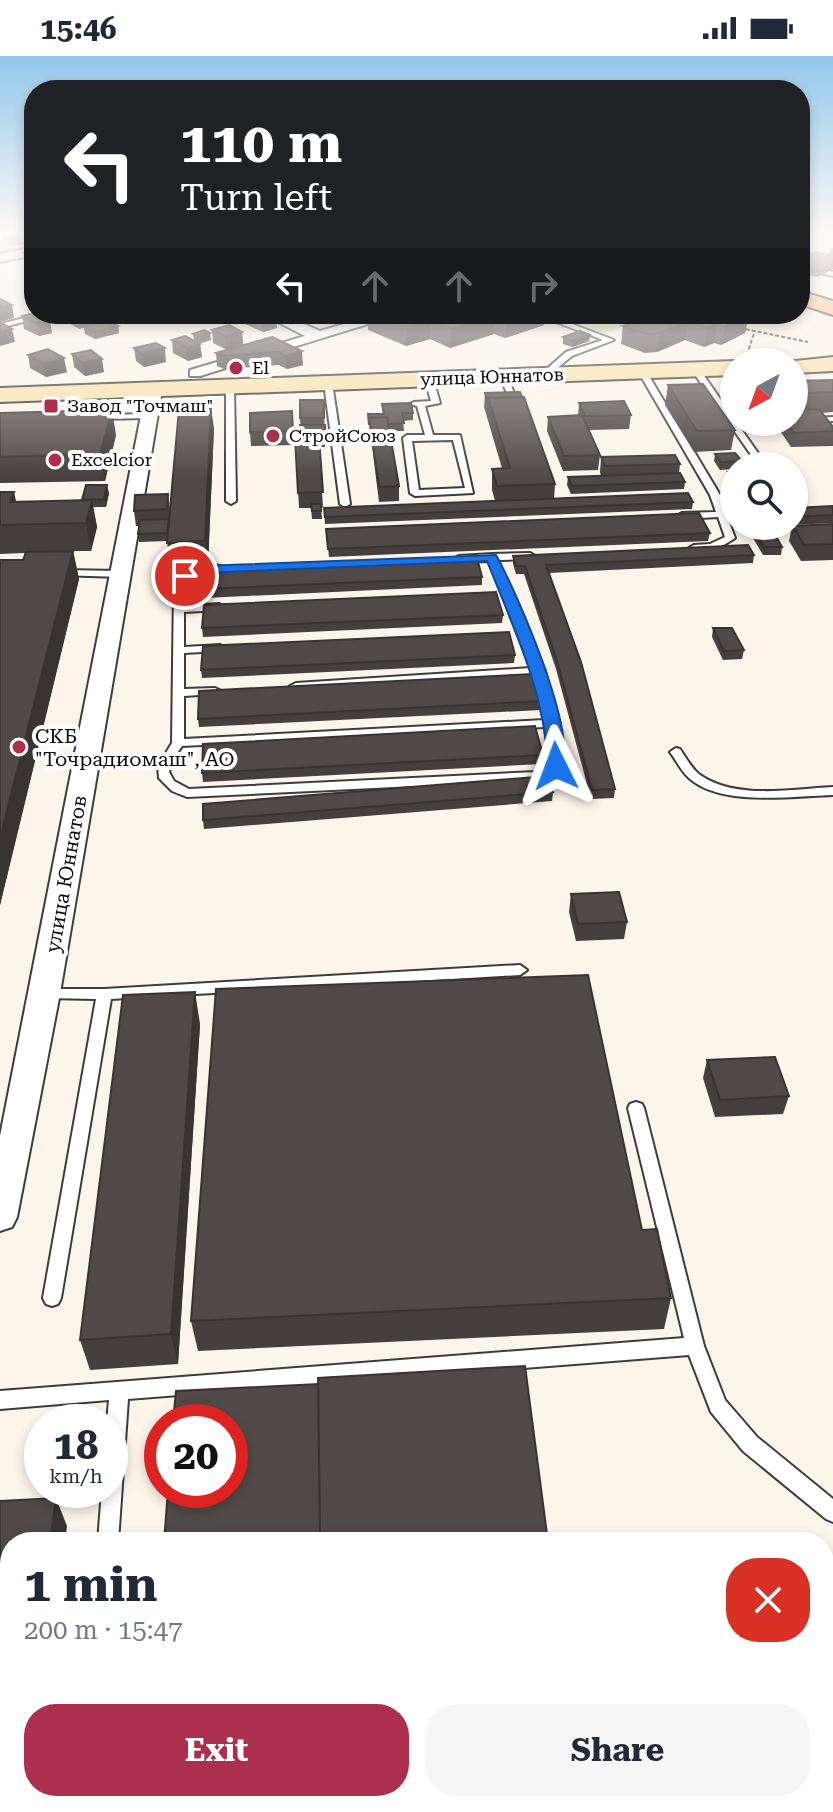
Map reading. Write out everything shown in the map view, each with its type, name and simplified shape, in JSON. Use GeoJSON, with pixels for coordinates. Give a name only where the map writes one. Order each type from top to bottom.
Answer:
{"type":"FeatureCollection","features":[{"type":"Feature","properties":{"kind":"main road"},"geometry":{"type":"LineString","coordinates":[[808,365],[833,364]]}},
{"type":"Feature","properties":{"kind":"main road","name":"улица Юннатов"},"geometry":{"type":"LineString","coordinates":[[0,395],[555,375],[720,365]]}},
{"type":"Feature","properties":{"kind":"street"},"geometry":{"type":"LineString","coordinates":[[291,324],[316,335]]}},
{"type":"Feature","properties":{"kind":"street"},"geometry":{"type":"LineString","coordinates":[[195,373],[356,324]]}},
{"type":"Feature","properties":{"kind":"street","name":"улица Юннатов"},"geometry":{"type":"LineString","coordinates":[[0,1217],[45,993],[154,390]]}},
{"type":"Feature","properties":{"kind":"lane"},"geometry":{"type":"LineString","coordinates":[[0,326],[24,320]]}},
{"type":"Feature","properties":{"kind":"lane"},"geometry":{"type":"LineString","coordinates":[[555,375],[552,368],[569,354],[610,340],[566,324]]}},
{"type":"Feature","properties":{"kind":"lane"},"geometry":{"type":"LineString","coordinates":[[611,335],[624,331]]}},
{"type":"Feature","properties":{"kind":"lane"},"geometry":{"type":"LineString","coordinates":[[695,369],[720,405]]}},
{"type":"Feature","properties":{"kind":"lane"},"geometry":{"type":"LineString","coordinates":[[642,371],[715,495],[720,509]]}},
{"type":"Feature","properties":{"kind":"lane"},"geometry":{"type":"LineString","coordinates":[[500,401],[514,400],[504,377]]}},
{"type":"Feature","properties":{"kind":"lane"},"geometry":{"type":"LineString","coordinates":[[406,404],[436,403],[429,379]]}},
{"type":"Feature","properties":{"kind":"lane"},"geometry":{"type":"LineString","coordinates":[[328,383],[345,504]]}},
{"type":"Feature","properties":{"kind":"lane"},"geometry":{"type":"LineString","coordinates":[[230,387],[231,501]]}},
{"type":"Feature","properties":{"kind":"lane"},"geometry":{"type":"LineString","coordinates":[[420,404],[430,438]]}},
{"type":"Feature","properties":{"kind":"lane"},"geometry":{"type":"LineString","coordinates":[[90,417],[149,416]]}},
{"type":"Feature","properties":{"kind":"lane"},"geometry":{"type":"LineString","coordinates":[[808,420],[833,419]]}},
{"type":"Feature","properties":{"kind":"lane"},"geometry":{"type":"LineString","coordinates":[[457,437],[470,491],[415,493],[407,438],[430,438],[457,437]]}},
{"type":"Feature","properties":{"kind":"lane"},"geometry":{"type":"LineString","coordinates":[[675,517],[720,515]]}},
{"type":"Feature","properties":{"kind":"lane"},"geometry":{"type":"LineString","coordinates":[[680,548],[712,547],[726,540]]}},
{"type":"Feature","properties":{"kind":"lane"},"geometry":{"type":"LineString","coordinates":[[446,559],[539,555]]}},
{"type":"Feature","properties":{"kind":"lane"},"geometry":{"type":"LineString","coordinates":[[231,568],[200,570],[185,576],[179,586],[178,743],[164,759],[163,776],[170,787],[187,793],[539,776],[556,766],[554,723],[539,671],[492,557]]}},
{"type":"Feature","properties":{"kind":"lane"},"geometry":{"type":"LineString","coordinates":[[53,573],[121,574]]}},
{"type":"Feature","properties":{"kind":"lane"},"geometry":{"type":"LineString","coordinates":[[492,593],[507,592]]}},
{"type":"Feature","properties":{"kind":"lane"},"geometry":{"type":"LineString","coordinates":[[179,609],[226,607]]}},
{"type":"Feature","properties":{"kind":"lane"},"geometry":{"type":"LineString","coordinates":[[508,632],[524,631]]}},
{"type":"Feature","properties":{"kind":"lane"},"geometry":{"type":"LineString","coordinates":[[179,650],[226,647]]}},
{"type":"Feature","properties":{"kind":"lane"},"geometry":{"type":"LineString","coordinates":[[287,687],[539,671]]}},
{"type":"Feature","properties":{"kind":"lane"},"geometry":{"type":"LineString","coordinates":[[177,693],[224,690]]}},
{"type":"Feature","properties":{"kind":"lane"},"geometry":{"type":"LineString","coordinates":[[178,743],[554,723]]}},
{"type":"Feature","properties":{"kind":"lane"},"geometry":{"type":"LineString","coordinates":[[676,752],[693,776],[720,788],[766,793],[833,791]]}},
{"type":"Feature","properties":{"kind":"lane"},"geometry":{"type":"LineString","coordinates":[[45,993],[104,994],[520,970]]}},
{"type":"Feature","properties":{"kind":"lane"},"geometry":{"type":"LineString","coordinates":[[52,1298],[104,994]]}},
{"type":"Feature","properties":{"kind":"lane"},"geometry":{"type":"LineString","coordinates":[[636,1108],[695,1346],[718,1406],[750,1444],[833,1512]]}},
{"type":"Feature","properties":{"kind":"lane"},"geometry":{"type":"LineString","coordinates":[[0,1400],[695,1346]]}},
{"type":"Feature","properties":{"kind":"lane"},"geometry":{"type":"LineString","coordinates":[[109,1532],[119,1391]]}},
{"type":"Feature","properties":{"kind":"path"},"geometry":{"type":"LineString","coordinates":[[740,324],[734,326],[754,333],[817,344]]}},
{"type":"Feature","properties":{"kind":"path"},"geometry":{"type":"LineString","coordinates":[[747,348],[754,333]]}},
{"type":"Feature","properties":{"kind":"green space"},"geometry":{"type":"Polygon","coordinates":[[[583,324],[629,324],[606,333],[588,331],[590,326],[583,324]]]}},
{"type":"Feature","properties":{"kind":"building"},"geometry":{"type":"Polygon","coordinates":[[[0,322],[12,329],[0,332],[0,322]]]}},
{"type":"Feature","properties":{"kind":"building"},"geometry":{"type":"Polygon","coordinates":[[[96,324],[118,326],[94,332],[84,327],[96,324]]]}},
{"type":"Feature","properties":{"kind":"building"},"geometry":{"type":"Polygon","coordinates":[[[439,324],[467,324],[451,329],[439,324]]]}},
{"type":"Feature","properties":{"kind":"building"},"geometry":{"type":"Polygon","coordinates":[[[680,324],[660,333],[647,334],[623,326],[680,324]]]}},
{"type":"Feature","properties":{"kind":"building"},"geometry":{"type":"Polygon","coordinates":[[[696,324],[717,324],[707,328],[696,324]]]}},
{"type":"Feature","properties":{"kind":"building"},"geometry":{"type":"Polygon","coordinates":[[[229,325],[242,332],[225,336],[212,330],[229,325]]]}},
{"type":"Feature","properties":{"kind":"building"},"geometry":{"type":"Polygon","coordinates":[[[204,330],[210,333],[193,334],[204,330]]]}},
{"type":"Feature","properties":{"kind":"building"},"geometry":{"type":"Polygon","coordinates":[[[580,331],[590,335],[573,341],[563,337],[580,331]]]}},
{"type":"Feature","properties":{"kind":"building"},"geometry":{"type":"Polygon","coordinates":[[[185,336],[200,344],[187,348],[172,340],[185,336]]]}},
{"type":"Feature","properties":{"kind":"building"},"geometry":{"type":"Polygon","coordinates":[[[272,337],[302,351],[286,356],[278,352],[223,356],[216,353],[272,337]]]}},
{"type":"Feature","properties":{"kind":"building"},"geometry":{"type":"Polygon","coordinates":[[[156,343],[165,348],[142,354],[134,348],[156,343]]]}},
{"type":"Feature","properties":{"kind":"building"},"geometry":{"type":"Polygon","coordinates":[[[48,349],[64,358],[44,364],[28,355],[48,349]]]}},
{"type":"Feature","properties":{"kind":"building"},"geometry":{"type":"Polygon","coordinates":[[[91,350],[102,359],[82,363],[72,354],[91,350]]]}},
{"type":"Feature","properties":{"kind":"building"},"geometry":{"type":"Polygon","coordinates":[[[833,380],[833,392],[808,393],[808,381],[833,380]]]}},
{"type":"Feature","properties":{"kind":"building"},"geometry":{"type":"Polygon","coordinates":[[[703,384],[720,408],[720,430],[697,431],[668,385],[703,384]]]}},
{"type":"Feature","properties":{"kind":"building"},"geometry":{"type":"Polygon","coordinates":[[[520,392],[522,397],[488,398],[488,404],[485,393],[520,392]]]}},
{"type":"Feature","properties":{"kind":"building"},"geometry":{"type":"Polygon","coordinates":[[[524,397],[555,484],[497,486],[492,469],[510,468],[488,398],[524,397]]]}},
{"type":"Feature","properties":{"kind":"building"},"geometry":{"type":"Polygon","coordinates":[[[300,400],[324,400],[324,418],[300,418],[300,400]]]}},
{"type":"Feature","properties":{"kind":"building"},"geometry":{"type":"Polygon","coordinates":[[[624,401],[631,415],[585,416],[579,403],[624,401]]]}},
{"type":"Feature","properties":{"kind":"building"},"geometry":{"type":"Polygon","coordinates":[[[411,403],[413,413],[402,413],[404,423],[389,424],[387,417],[369,418],[369,425],[368,414],[384,414],[382,404],[411,403]]]}},
{"type":"Feature","properties":{"kind":"building"},"geometry":{"type":"Polygon","coordinates":[[[211,408],[205,541],[167,543],[179,409],[211,408]]]}},
{"type":"Feature","properties":{"kind":"building"},"geometry":{"type":"Polygon","coordinates":[[[808,409],[819,409],[833,431],[808,432],[808,409]]]}},
{"type":"Feature","properties":{"kind":"building"},"geometry":{"type":"Polygon","coordinates":[[[112,410],[100,454],[0,457],[0,413],[112,410]]]}},
{"type":"Feature","properties":{"kind":"building"},"geometry":{"type":"Polygon","coordinates":[[[292,411],[293,431],[250,432],[250,413],[292,411]]]}},
{"type":"Feature","properties":{"kind":"building"},"geometry":{"type":"Polygon","coordinates":[[[582,415],[600,455],[564,456],[548,417],[582,415]]]}},
{"type":"Feature","properties":{"kind":"building"},"geometry":{"type":"Polygon","coordinates":[[[387,417],[399,486],[379,487],[369,418],[387,417]]]}},
{"type":"Feature","properties":{"kind":"building"},"geometry":{"type":"Polygon","coordinates":[[[300,425],[325,425],[325,439],[301,438],[300,425]]]}},
{"type":"Feature","properties":{"kind":"building"},"geometry":{"type":"Polygon","coordinates":[[[319,437],[323,492],[298,493],[295,438],[319,437]]]}},
{"type":"Feature","properties":{"kind":"building"},"geometry":{"type":"Polygon","coordinates":[[[675,455],[680,464],[605,466],[601,457],[675,455]]]}},
{"type":"Feature","properties":{"kind":"building"},"geometry":{"type":"Polygon","coordinates":[[[680,473],[685,482],[572,486],[568,477],[680,473]]]}},
{"type":"Feature","properties":{"kind":"building"},"geometry":{"type":"Polygon","coordinates":[[[86,485],[107,485],[104,499],[82,500],[86,485]]]}},
{"type":"Feature","properties":{"kind":"building"},"geometry":{"type":"Polygon","coordinates":[[[0,492],[14,492],[10,502],[92,500],[86,523],[0,525],[0,492]]]}},
{"type":"Feature","properties":{"kind":"building"},"geometry":{"type":"Polygon","coordinates":[[[688,493],[693,502],[325,517],[324,508],[688,493]]]}},
{"type":"Feature","properties":{"kind":"building"},"geometry":{"type":"Polygon","coordinates":[[[168,494],[167,509],[134,511],[135,495],[168,494]]]}},
{"type":"Feature","properties":{"kind":"building"},"geometry":{"type":"Polygon","coordinates":[[[311,504],[321,504],[321,511],[312,511],[311,504]]]}},
{"type":"Feature","properties":{"kind":"building"},"geometry":{"type":"Polygon","coordinates":[[[833,506],[833,515],[808,516],[808,507],[833,506]]]}},
{"type":"Feature","properties":{"kind":"building"},"geometry":{"type":"Polygon","coordinates":[[[699,513],[710,533],[328,549],[326,529],[699,513]]]}},
{"type":"Feature","properties":{"kind":"building"},"geometry":{"type":"Polygon","coordinates":[[[169,519],[167,533],[138,534],[140,520],[169,519]]]}},
{"type":"Feature","properties":{"kind":"building"},"geometry":{"type":"Polygon","coordinates":[[[833,524],[833,544],[804,545],[801,540],[808,540],[808,525],[833,524]]]}},
{"type":"Feature","properties":{"kind":"building"},"geometry":{"type":"Polygon","coordinates":[[[760,540],[778,540],[782,547],[764,547],[760,540]]]}},
{"type":"Feature","properties":{"kind":"building"},"geometry":{"type":"Polygon","coordinates":[[[748,545],[754,555],[546,565],[581,662],[615,789],[592,790],[557,661],[525,566],[516,566],[513,556],[748,545]]]}},
{"type":"Feature","properties":{"kind":"building","name":"СКБ \"Точрадиомаш\", АО"},"geometry":{"type":"Polygon","coordinates":[[[73,551],[0,838],[0,560],[23,560],[26,552],[73,551]]]}},
{"type":"Feature","properties":{"kind":"building"},"geometry":{"type":"Polygon","coordinates":[[[477,558],[482,577],[204,589],[205,569],[477,558]]]}},
{"type":"Feature","properties":{"kind":"building"},"geometry":{"type":"Polygon","coordinates":[[[496,592],[503,615],[202,628],[204,605],[496,592]]]}},
{"type":"Feature","properties":{"kind":"building"},"geometry":{"type":"Polygon","coordinates":[[[713,628],[732,628],[744,650],[724,651],[713,628]]]}},
{"type":"Feature","properties":{"kind":"building"},"geometry":{"type":"Polygon","coordinates":[[[509,632],[515,655],[201,670],[203,646],[509,632]]]}},
{"type":"Feature","properties":{"kind":"building"},"geometry":{"type":"Polygon","coordinates":[[[533,674],[541,701],[198,719],[199,691],[533,674]]]}},
{"type":"Feature","properties":{"kind":"building"},"geometry":{"type":"Polygon","coordinates":[[[535,726],[543,755],[202,773],[203,744],[535,726]]]}},
{"type":"Feature","properties":{"kind":"building"},"geometry":{"type":"Polygon","coordinates":[[[548,776],[553,792],[203,820],[203,804],[548,776]]]}},
{"type":"Feature","properties":{"kind":"building"},"geometry":{"type":"Polygon","coordinates":[[[619,892],[627,922],[578,924],[571,894],[619,892]]]}},
{"type":"Feature","properties":{"kind":"building"},"geometry":{"type":"Polygon","coordinates":[[[588,975],[642,1230],[657,1229],[671,1298],[191,1321],[216,989],[588,975]]]}},
{"type":"Feature","properties":{"kind":"building"},"geometry":{"type":"Polygon","coordinates":[[[195,992],[171,1334],[80,1340],[123,995],[195,992]]]}},
{"type":"Feature","properties":{"kind":"building"},"geometry":{"type":"Polygon","coordinates":[[[775,1057],[789,1096],[720,1100],[707,1060],[775,1057]]]}},
{"type":"Feature","properties":{"kind":"building"},"geometry":{"type":"Polygon","coordinates":[[[525,1366],[547,1532],[320,1532],[318,1378],[525,1366]]]}},
{"type":"Feature","properties":{"kind":"building"},"geometry":{"type":"Polygon","coordinates":[[[318,1384],[320,1532],[165,1532],[167,1508],[248,1508],[248,1404],[175,1404],[176,1391],[318,1384]]]}},
{"type":"Feature","properties":{"kind":"building"},"geometry":{"type":"Polygon","coordinates":[[[24,1500],[24,1508],[55,1508],[51,1532],[0,1532],[0,1501],[24,1500]]]}},
{"type":"Feature","properties":{"kind":"place","name":"El"},"geometry":{"type":"Point","coordinates":[236,368]}},
{"type":"Feature","properties":{"kind":"place","name":"Завод \"Точмаш\""},"geometry":{"type":"Point","coordinates":[51,406]}},
{"type":"Feature","properties":{"kind":"place","name":"СтройСоюз"},"geometry":{"type":"Point","coordinates":[273,436]}},
{"type":"Feature","properties":{"kind":"place","name":"Excelcior"},"geometry":{"type":"Point","coordinates":[55,460]}},
{"type":"Feature","properties":{"kind":"place","name":"СКБ \"Точрадиомаш\", АО"},"geometry":{"type":"Point","coordinates":[19,747]}},
{"type":"Feature","properties":{"kind":"route"},"geometry":{"type":"LineString","coordinates":[[185,576],[200,570],[492,557],[539,671],[554,723],[556,766]]}}]}
